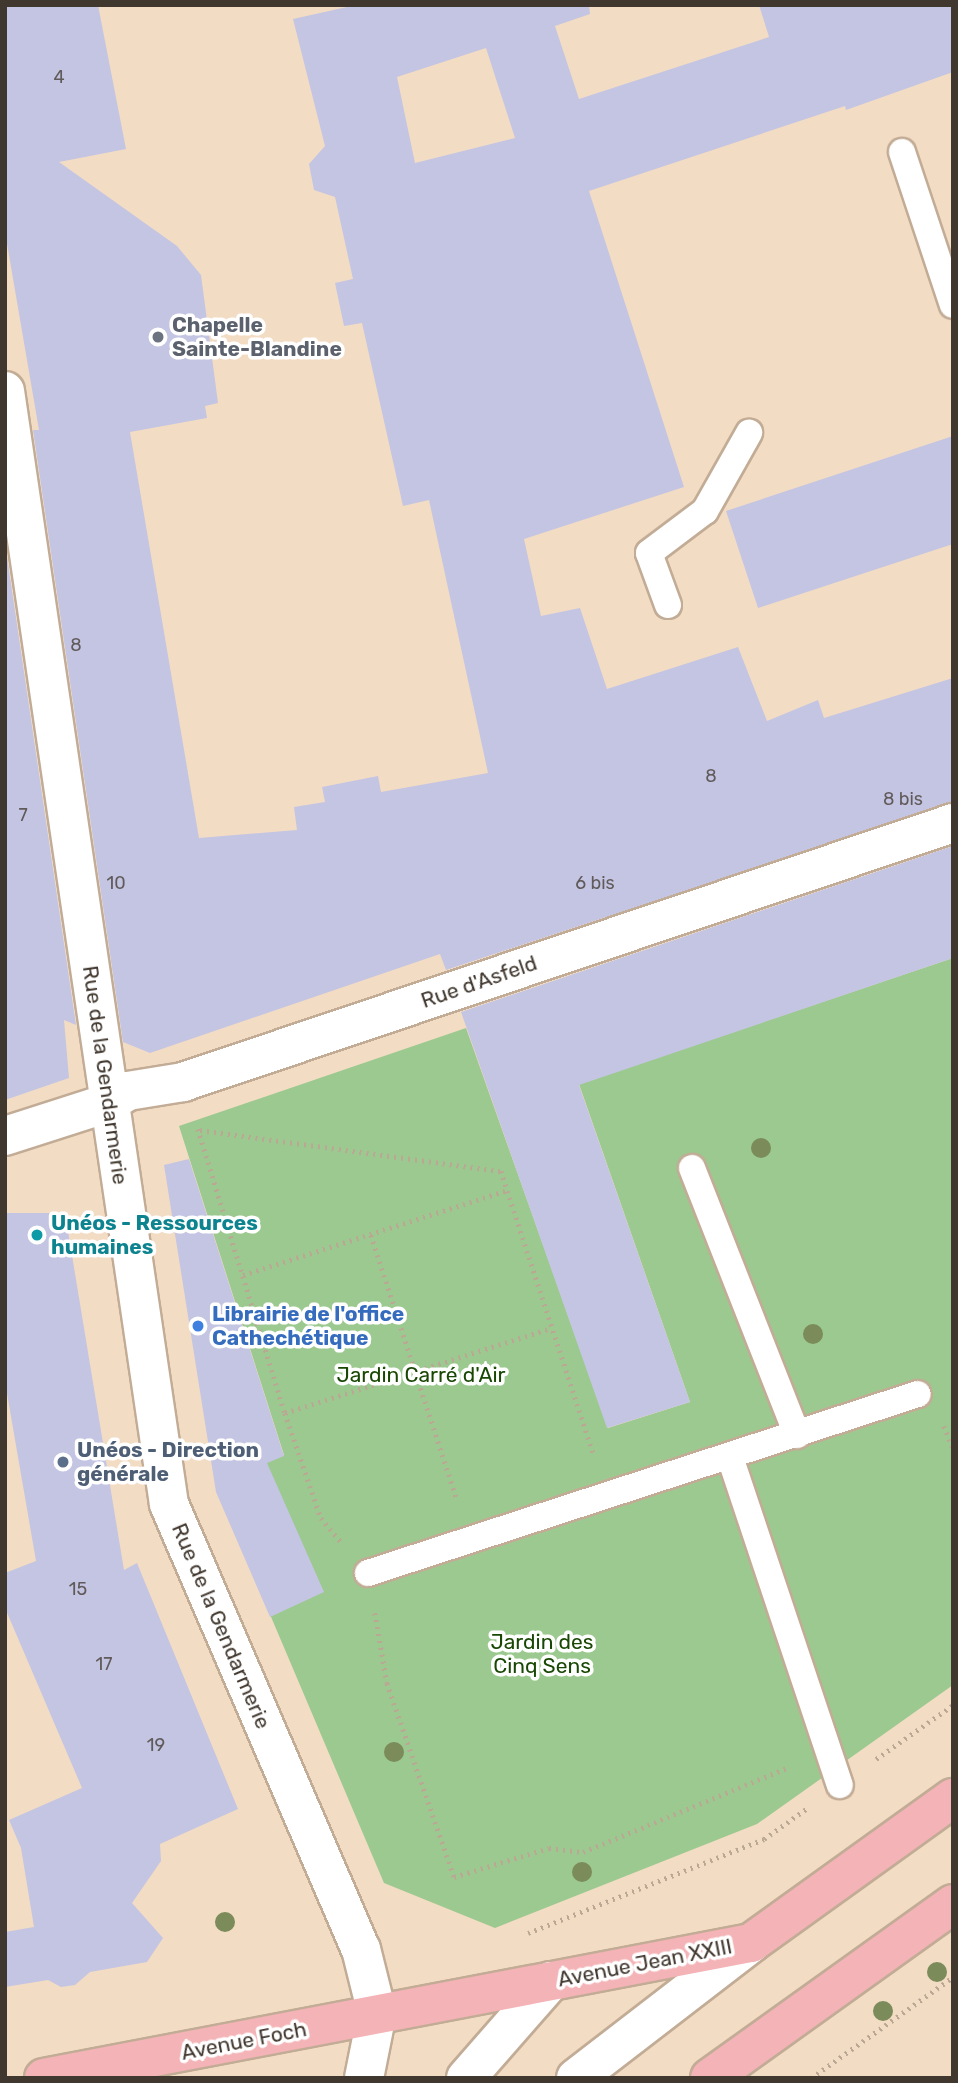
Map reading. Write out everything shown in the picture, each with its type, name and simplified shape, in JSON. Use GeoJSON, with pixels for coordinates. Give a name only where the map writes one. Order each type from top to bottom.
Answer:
{"type":"FeatureCollection","features":[{"type":"Feature","properties":{"kind":"main road","name":"Avenue Jean XXIII"},"geometry":{"type":"LineString","coordinates":[[377,2013],[751,1943],[953,1798]]}},
{"type":"Feature","properties":{"kind":"main road"},"geometry":{"type":"LineString","coordinates":[[710,2078],[953,1905]]}},
{"type":"Feature","properties":{"kind":"main road","name":"Avenue Foch"},"geometry":{"type":"LineString","coordinates":[[44,2078],[191,2052],[377,2013]]}},
{"type":"Feature","properties":{"kind":"street","name":"Rue de la Gendarmerie"},"geometry":{"type":"LineString","coordinates":[[5,392],[169,1504],[360,1950],[377,2013]]}},
{"type":"Feature","properties":{"kind":"street","name":"Rue d'Asfeld"},"geometry":{"type":"LineString","coordinates":[[5,1136],[108,1103],[128,1091],[183,1082],[953,823]]}},
{"type":"Feature","properties":{"kind":"street"},"geometry":{"type":"LineString","coordinates":[[576,2078],[751,1943]]}},
{"type":"Feature","properties":{"kind":"street"},"geometry":{"type":"LineString","coordinates":[[466,2078],[551,1981]]}},
{"type":"Feature","properties":{"kind":"street"},"geometry":{"type":"LineString","coordinates":[[364,2078],[377,2013]]}},
{"type":"Feature","properties":{"kind":"lane"},"geometry":{"type":"LineString","coordinates":[[902,152],[953,306]]}},
{"type":"Feature","properties":{"kind":"lane"},"geometry":{"type":"LineString","coordinates":[[668,606],[649,553],[705,511],[749,433]]}},
{"type":"Feature","properties":{"kind":"lane"},"geometry":{"type":"LineString","coordinates":[[692,1168],[797,1434]]}},
{"type":"Feature","properties":{"kind":"lane"},"geometry":{"type":"LineString","coordinates":[[368,1573],[918,1394]]}},
{"type":"Feature","properties":{"kind":"lane"},"geometry":{"type":"LineString","coordinates":[[730,1457],[840,1784]]}},
{"type":"Feature","properties":{"kind":"path"},"geometry":{"type":"LineString","coordinates":[[183,1082],[285,1413],[321,1518],[368,1573],[387,1683],[454,1877],[549,1848],[583,1852],[830,1749]]}},
{"type":"Feature","properties":{"kind":"path"},"geometry":{"type":"LineString","coordinates":[[198,1130],[501,1171],[608,1497]]}},
{"type":"Feature","properties":{"kind":"path"},"geometry":{"type":"LineString","coordinates":[[243,1275],[507,1190]]}},
{"type":"Feature","properties":{"kind":"path"},"geometry":{"type":"LineString","coordinates":[[371,1235],[470,1541]]}},
{"type":"Feature","properties":{"kind":"path"},"geometry":{"type":"LineString","coordinates":[[285,1413],[551,1328]]}},
{"type":"Feature","properties":{"kind":"path"},"geometry":{"type":"LineString","coordinates":[[526,1934],[764,1839],[953,1705]]}},
{"type":"Feature","properties":{"kind":"path"},"geometry":{"type":"LineString","coordinates":[[811,2078],[953,1977]]}},
{"type":"Feature","properties":{"kind":"green space","name":"Jardin des Cinq Sens"},"geometry":{"type":"Polygon","coordinates":[[[953,958],[953,1685],[757,1824],[495,1928],[384,1883],[215,1485],[284,1455],[179,1126],[466,1028],[608,1428],[690,1402],[579,1084],[953,958]]]}},
{"type":"Feature","properties":{"kind":"building"},"geometry":{"type":"Polygon","coordinates":[[[5,5],[98,5],[126,149],[59,162],[177,246],[201,275],[218,403],[205,406],[207,418],[130,432],[199,838],[297,830],[294,807],[325,802],[322,787],[378,776],[381,792],[488,773],[429,500],[403,506],[362,323],[344,326],[335,283],[353,279],[335,197],[314,190],[309,164],[325,146],[293,19],[356,5],[589,5],[590,14],[555,26],[579,99],[769,37],[759,5],[953,5],[953,72],[846,110],[845,106],[589,191],[684,487],[524,539],[541,616],[580,608],[607,689],[738,647],[767,721],[818,700],[824,718],[953,678],[953,802],[446,970],[440,954],[150,1053],[123,1042],[33,430],[39,430],[5,232],[5,5]],[[486,48],[397,77],[415,163],[515,138],[486,48]]]}},
{"type":"Feature","properties":{"kind":"building"},"geometry":{"type":"Polygon","coordinates":[[[953,436],[953,544],[758,608],[726,511],[953,436]]]}},
{"type":"Feature","properties":{"kind":"building"},"geometry":{"type":"Polygon","coordinates":[[[5,543],[76,1025],[64,1020],[69,1078],[5,1100],[5,543]]]}},
{"type":"Feature","properties":{"kind":"building"},"geometry":{"type":"Polygon","coordinates":[[[953,846],[953,958],[579,1085],[690,1402],[607,1428],[461,1012],[953,846]]]}},
{"type":"Feature","properties":{"kind":"building"},"geometry":{"type":"Polygon","coordinates":[[[189,1159],[284,1456],[267,1463],[324,1592],[270,1617],[216,1492],[164,1165],[189,1159]]]}},
{"type":"Feature","properties":{"kind":"building"},"geometry":{"type":"Polygon","coordinates":[[[5,1213],[65,1213],[124,1570],[137,1563],[238,1809],[160,1844],[161,1861],[132,1903],[163,1938],[147,1962],[90,1972],[75,1985],[61,1987],[48,1980],[5,1987],[5,1932],[34,1927],[21,1848],[9,1820],[82,1788],[5,1608],[5,1573],[36,1561],[5,1382],[5,1213]]]}},
{"type":"Feature","properties":{"kind":"place","name":"Chapelle Sainte-Blandine"},"geometry":{"type":"Point","coordinates":[158,337]}},
{"type":"Feature","properties":{"kind":"place","name":"Unéos - Ressources humaines"},"geometry":{"type":"Point","coordinates":[37,1235]}},
{"type":"Feature","properties":{"kind":"place","name":"Librairie de l'office Cathechétique"},"geometry":{"type":"Point","coordinates":[198,1326]}},
{"type":"Feature","properties":{"kind":"place","name":"Unéos - Direction générale"},"geometry":{"type":"Point","coordinates":[63,1462]}},
{"type":"Feature","properties":{"kind":"park label","name":"Jardin Carré d'Air"},"geometry":{"type":"Point","coordinates":[421,1375]}}]}
